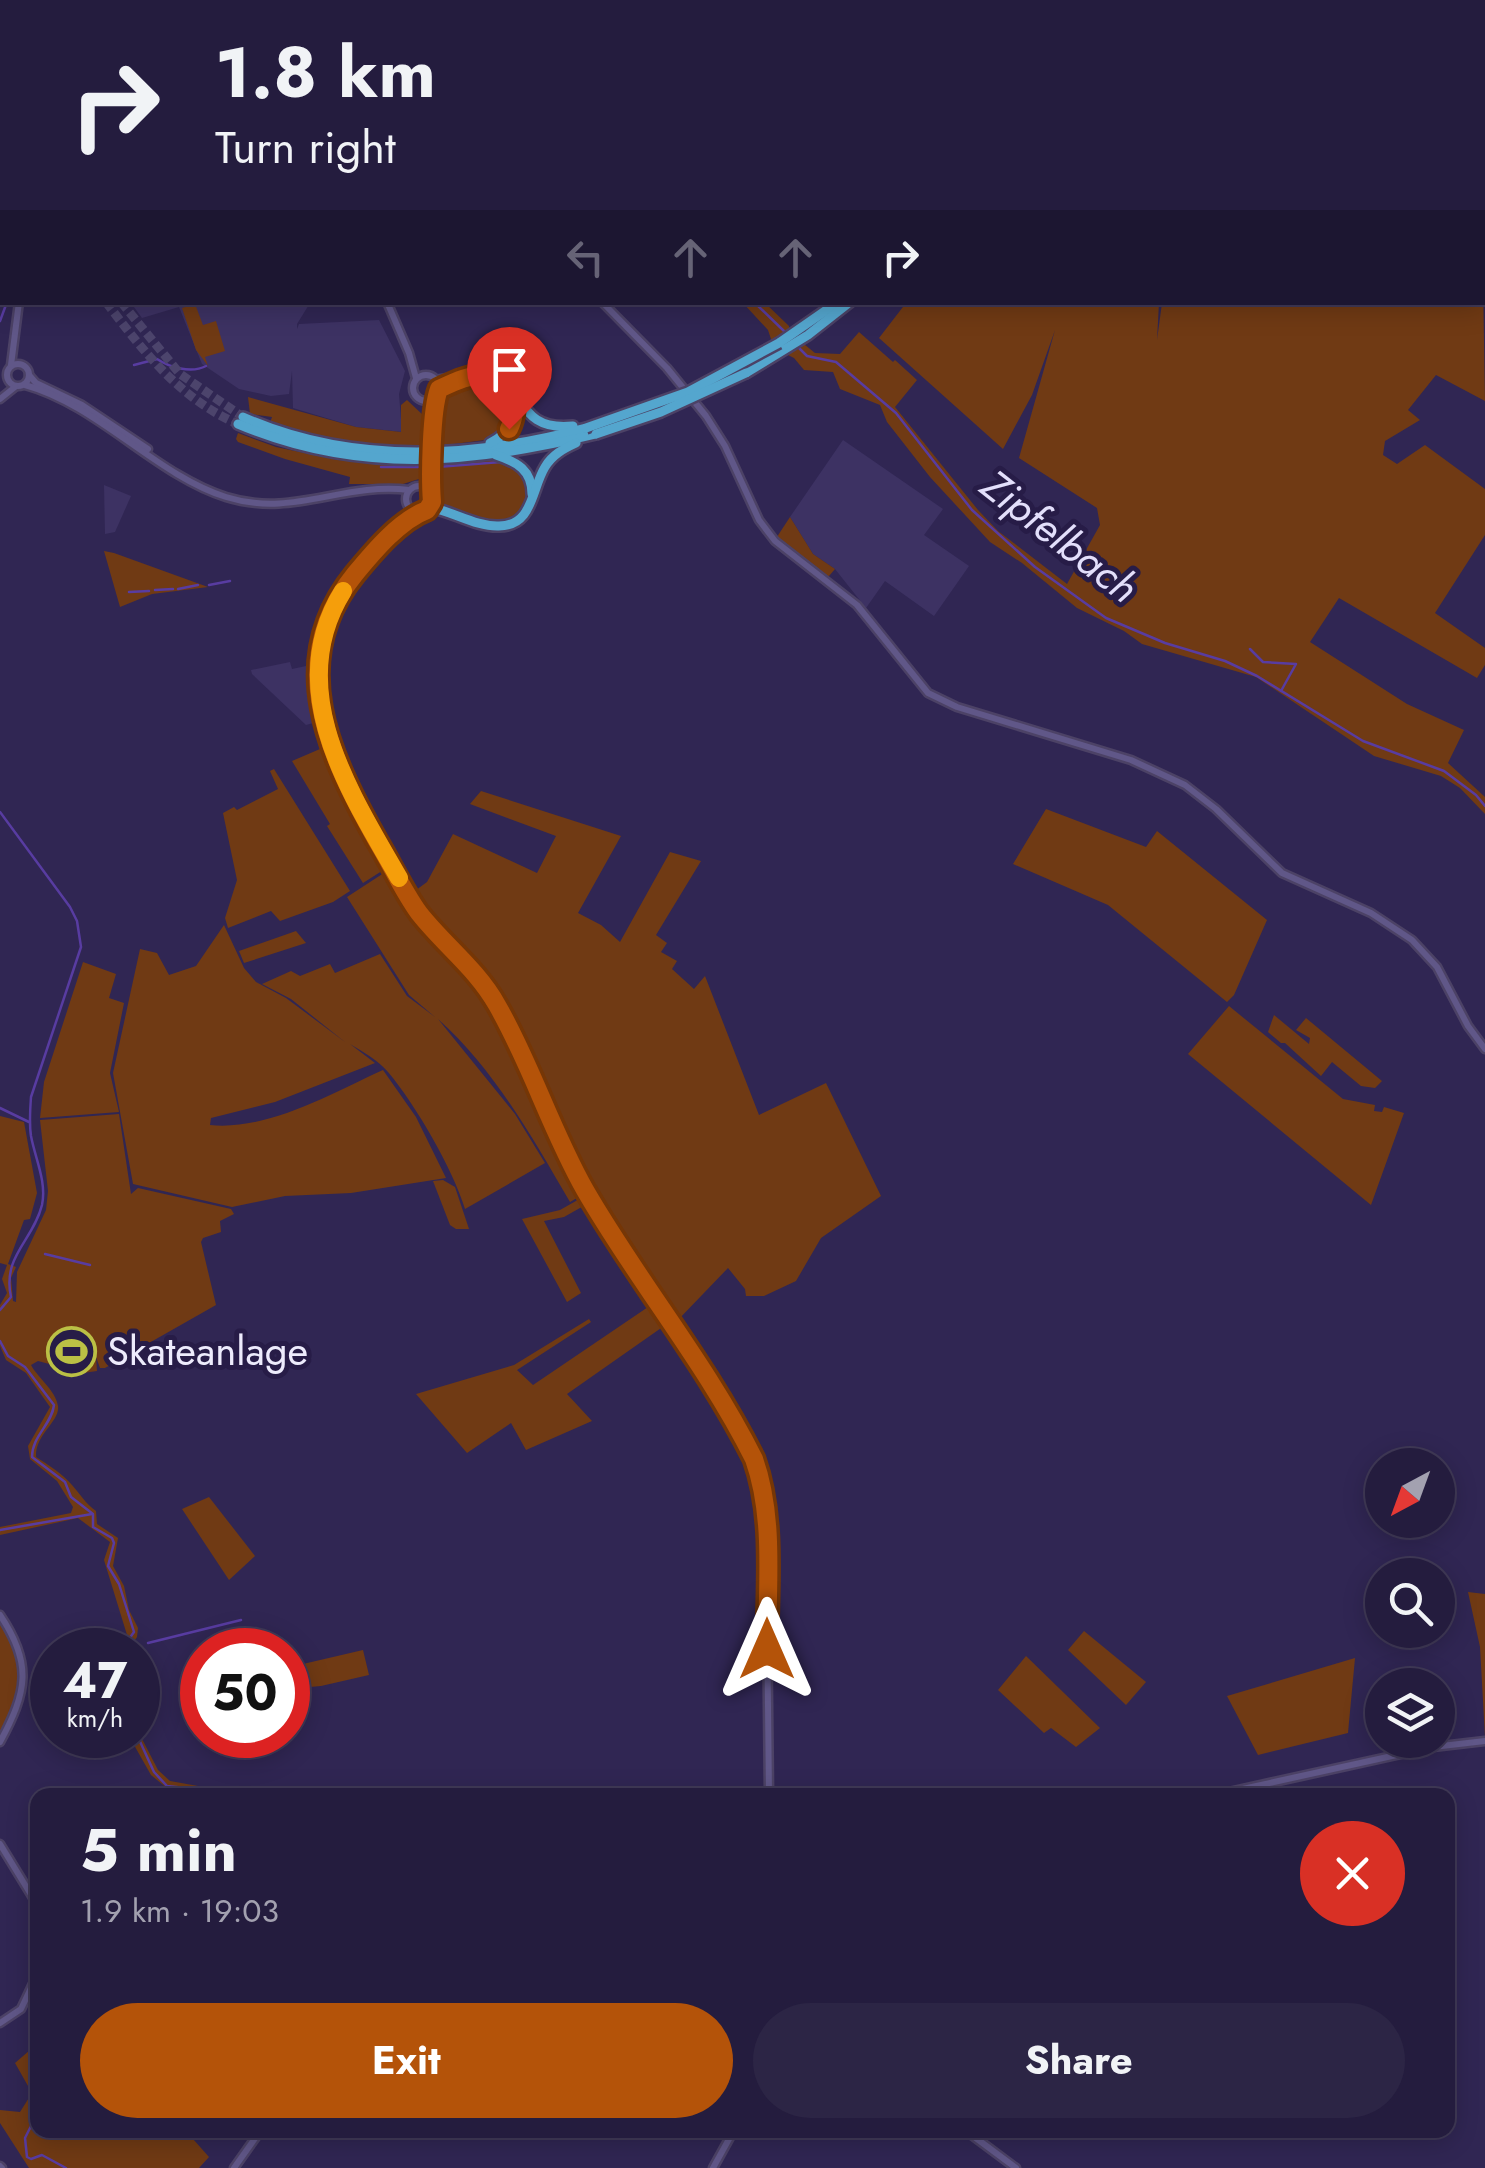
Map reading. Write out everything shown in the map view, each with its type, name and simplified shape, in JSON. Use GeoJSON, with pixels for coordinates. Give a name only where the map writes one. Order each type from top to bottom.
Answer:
{"type":"FeatureCollection","features":[{"type":"Feature","properties":{"kind":"highway"},"geometry":{"type":"LineString","coordinates":[[427,496],[452,512],[491,526],[505,526],[525,514],[550,460],[572,445],[714,380],[793,335],[834,305]]}},
{"type":"Feature","properties":{"kind":"highway"},"geometry":{"type":"LineString","coordinates":[[590,434],[424,452],[344,448],[240,421],[302,448],[358,458],[424,460],[493,454],[590,434],[662,412],[735,378],[798,341],[846,305]]}},
{"type":"Feature","properties":{"kind":"highway"},"geometry":{"type":"LineString","coordinates":[[438,385],[485,375],[495,377],[508,386],[526,412],[542,423],[590,434]]}},
{"type":"Feature","properties":{"kind":"highway"},"geometry":{"type":"LineString","coordinates":[[484,447],[509,429],[515,411],[514,395]]}},
{"type":"Feature","properties":{"kind":"highway"},"geometry":{"type":"LineString","coordinates":[[493,454],[524,468],[533,497]]}},
{"type":"Feature","properties":{"kind":"main road"},"geometry":{"type":"LineString","coordinates":[[0,398],[16,344],[18,305]]}},
{"type":"Feature","properties":{"kind":"main road"},"geometry":{"type":"LineString","coordinates":[[388,305],[420,377],[438,385],[428,400],[434,434],[427,496],[347,585],[326,623],[317,676],[326,732],[359,808],[416,908],[488,988],[587,1194],[687,1342],[754,1459],[760,1475],[766,1527],[769,1788]]}},
{"type":"Feature","properties":{"kind":"main road"},"geometry":{"type":"LineString","coordinates":[[605,305],[706,416],[775,541],[857,605],[928,693],[944,703],[1131,760],[1185,785],[1216,809],[1282,873],[1371,913],[1412,940],[1437,967],[1468,1026],[1485,1049]]}},
{"type":"Feature","properties":{"kind":"main road"},"geometry":{"type":"LineString","coordinates":[[16,344],[22,364],[36,382],[112,422],[177,472]]}},
{"type":"Feature","properties":{"kind":"main road"},"geometry":{"type":"LineString","coordinates":[[11,366],[22,364]]}},
{"type":"Feature","properties":{"kind":"main road"},"geometry":{"type":"LineString","coordinates":[[0,398],[30,375]]}},
{"type":"Feature","properties":{"kind":"main road"},"geometry":{"type":"LineString","coordinates":[[420,377],[413,392],[428,400]]}},
{"type":"Feature","properties":{"kind":"main road"},"geometry":{"type":"LineString","coordinates":[[7,378],[80,410],[217,494],[272,505],[377,488],[427,496]]}},
{"type":"Feature","properties":{"kind":"main road"},"geometry":{"type":"LineString","coordinates":[[377,488],[405,499],[413,510]]}},
{"type":"Feature","properties":{"kind":"main road"},"geometry":{"type":"LineString","coordinates":[[405,499],[408,490]]}},
{"type":"Feature","properties":{"kind":"main road"},"geometry":{"type":"LineString","coordinates":[[0,1615],[19,1646],[24,1678],[19,1706],[0,1742]]}},
{"type":"Feature","properties":{"kind":"main road"},"geometry":{"type":"LineString","coordinates":[[1247,1788],[1419,1750],[1485,1741]]}},
{"type":"Feature","properties":{"kind":"main road"},"geometry":{"type":"LineString","coordinates":[[0,1844],[30,1893]]}},
{"type":"Feature","properties":{"kind":"main road"},"geometry":{"type":"LineString","coordinates":[[0,2023],[21,2009],[30,1990]]}},
{"type":"Feature","properties":{"kind":"main road"},"geometry":{"type":"LineString","coordinates":[[234,2168],[255,2138]]}},
{"type":"Feature","properties":{"kind":"main road"},"geometry":{"type":"LineString","coordinates":[[713,2168],[730,2138]]}},
{"type":"Feature","properties":{"kind":"main road"},"geometry":{"type":"LineString","coordinates":[[976,2138],[1016,2168]]}},
{"type":"Feature","properties":{"kind":"shaded area"},"geometry":{"type":"Polygon","coordinates":[[[132,305],[309,305],[297,324],[297,329],[299,324],[379,320],[405,371],[399,394],[402,432],[356,427],[293,408],[292,371],[289,394],[271,396],[239,389],[202,364],[179,307],[142,318],[132,305]]]}},
{"type":"Feature","properties":{"kind":"shaded area"},"geometry":{"type":"Polygon","coordinates":[[[195,305],[203,325],[216,321],[225,351],[205,357],[208,366],[196,350],[182,308],[195,305]]]}},
{"type":"Feature","properties":{"kind":"shaded area"},"geometry":{"type":"Polygon","coordinates":[[[745,305],[767,305],[789,326],[789,332],[815,353],[840,354],[859,332],[895,360],[917,380],[895,407],[998,531],[1067,584],[1100,525],[1097,508],[1019,458],[1055,330],[1032,395],[1003,449],[879,338],[904,305],[1159,305],[1157,340],[1162,305],[1483,305],[1485,401],[1436,375],[1408,410],[1420,420],[1385,441],[1383,455],[1397,464],[1425,445],[1485,489],[1485,535],[1435,613],[1485,648],[1485,665],[1477,678],[1339,598],[1310,642],[1407,704],[1464,730],[1448,763],[1485,797],[1485,814],[1460,788],[1441,776],[1374,756],[1256,677],[1142,644],[1077,608],[990,542],[930,477],[887,422],[880,405],[840,389],[833,372],[804,370],[794,358],[774,348],[768,330],[745,305]]]}},
{"type":"Feature","properties":{"kind":"shaded area"},"geometry":{"type":"Polygon","coordinates":[[[486,378],[508,394],[511,421],[493,439],[438,446],[437,406],[444,390],[453,384],[486,378]]]}},
{"type":"Feature","properties":{"kind":"shaded area"},"geometry":{"type":"Polygon","coordinates":[[[248,397],[356,427],[401,432],[401,405],[407,400],[424,416],[426,446],[347,441],[289,429],[270,423],[272,417],[250,414],[248,397]]]}},
{"type":"Feature","properties":{"kind":"shaded area"},"geometry":{"type":"Polygon","coordinates":[[[238,433],[276,447],[338,460],[424,466],[419,479],[403,484],[349,484],[350,477],[238,442],[238,433]]]}},
{"type":"Feature","properties":{"kind":"shaded area"},"geometry":{"type":"Polygon","coordinates":[[[843,440],[943,509],[924,535],[969,566],[934,616],[885,581],[866,608],[835,569],[813,554],[790,517],[843,440]]]}},
{"type":"Feature","properties":{"kind":"shaded area"},"geometry":{"type":"Polygon","coordinates":[[[507,461],[524,474],[527,496],[522,511],[512,519],[482,520],[435,498],[431,488],[436,465],[507,461]]]}},
{"type":"Feature","properties":{"kind":"shaded area"},"geometry":{"type":"Polygon","coordinates":[[[104,485],[131,496],[115,532],[105,534],[104,485]]]}},
{"type":"Feature","properties":{"kind":"shaded area"},"geometry":{"type":"Polygon","coordinates":[[[790,517],[813,554],[835,569],[823,583],[773,543],[790,517]]]}},
{"type":"Feature","properties":{"kind":"shaded area"},"geometry":{"type":"Polygon","coordinates":[[[104,551],[208,587],[152,594],[120,607],[104,551]]]}},
{"type":"Feature","properties":{"kind":"shaded area"},"geometry":{"type":"Polygon","coordinates":[[[290,662],[292,669],[306,666],[317,722],[306,725],[252,674],[251,670],[290,662]]]}},
{"type":"Feature","properties":{"kind":"shaded area"},"geometry":{"type":"Polygon","coordinates":[[[320,749],[331,757],[386,864],[385,869],[363,883],[292,761],[320,749]]]}},
{"type":"Feature","properties":{"kind":"shaded area"},"geometry":{"type":"Polygon","coordinates":[[[274,769],[350,891],[333,902],[280,921],[271,911],[228,928],[225,918],[237,880],[223,813],[278,789],[270,771],[274,769]]]}},
{"type":"Feature","properties":{"kind":"shaded area"},"geometry":{"type":"Polygon","coordinates":[[[481,791],[621,836],[578,913],[601,925],[620,942],[670,852],[701,861],[656,935],[667,943],[661,952],[677,961],[672,969],[694,989],[705,976],[759,1115],[826,1083],[881,1196],[821,1238],[796,1281],[764,1296],[746,1296],[728,1268],[677,1321],[569,1146],[487,975],[431,920],[412,893],[427,882],[453,834],[537,873],[556,836],[470,804],[481,791]]]}},
{"type":"Feature","properties":{"kind":"shaded area"},"geometry":{"type":"Polygon","coordinates":[[[1046,809],[1146,847],[1157,831],[1267,920],[1234,995],[1227,1002],[1108,905],[1013,864],[1046,809]]]}},
{"type":"Feature","properties":{"kind":"shaded area"},"geometry":{"type":"Polygon","coordinates":[[[390,869],[403,893],[492,1002],[582,1195],[570,1202],[526,1129],[494,1082],[438,1019],[515,1114],[545,1163],[465,1209],[432,1138],[399,1085],[370,1056],[350,1044],[375,1063],[275,1102],[211,1118],[210,1125],[277,1116],[383,1070],[416,1117],[446,1178],[351,1193],[285,1196],[232,1207],[133,1184],[113,1073],[140,949],[157,953],[169,975],[196,966],[224,925],[244,968],[256,982],[286,998],[345,1042],[291,999],[262,984],[291,971],[300,976],[330,964],[335,973],[380,954],[407,996],[435,1017],[409,995],[347,897],[390,869]]]}},
{"type":"Feature","properties":{"kind":"shaded area"},"geometry":{"type":"Polygon","coordinates":[[[296,931],[306,943],[244,963],[239,951],[296,931]]]}},
{"type":"Feature","properties":{"kind":"shaded area"},"geometry":{"type":"Polygon","coordinates":[[[83,962],[116,974],[109,998],[124,1003],[110,1073],[119,1112],[40,1118],[44,1082],[83,962]]]}},
{"type":"Feature","properties":{"kind":"shaded area"},"geometry":{"type":"Polygon","coordinates":[[[1229,1006],[1343,1099],[1375,1105],[1374,1111],[1382,1112],[1384,1107],[1404,1113],[1371,1205],[1188,1054],[1229,1006]]]}},
{"type":"Feature","properties":{"kind":"shaded area"},"geometry":{"type":"Polygon","coordinates":[[[1274,1015],[1309,1044],[1310,1038],[1296,1030],[1306,1018],[1382,1081],[1375,1088],[1361,1086],[1332,1062],[1321,1076],[1268,1032],[1274,1015]]]}},
{"type":"Feature","properties":{"kind":"shaded area"},"geometry":{"type":"Polygon","coordinates":[[[119,1114],[131,1194],[138,1188],[231,1209],[234,1214],[220,1221],[221,1232],[201,1242],[216,1305],[105,1368],[100,1368],[96,1357],[97,1371],[83,1373],[38,1361],[31,1365],[58,1406],[39,1442],[36,1457],[68,1481],[96,1511],[97,1524],[118,1538],[113,1566],[138,1628],[125,1628],[104,1560],[110,1542],[78,1518],[0,1535],[0,1527],[71,1513],[73,1507],[57,1481],[30,1459],[28,1446],[50,1407],[26,1373],[6,1360],[0,1346],[0,1305],[7,1293],[2,1279],[7,1265],[0,1263],[0,1116],[24,1122],[37,1193],[30,1219],[24,1220],[8,1264],[16,1267],[11,1278],[16,1302],[17,1272],[46,1210],[48,1191],[40,1120],[119,1114]]]}},
{"type":"Feature","properties":{"kind":"shaded area"},"geometry":{"type":"Polygon","coordinates":[[[443,1180],[455,1187],[469,1229],[450,1225],[433,1181],[443,1180]]]}},
{"type":"Feature","properties":{"kind":"shaded area"},"geometry":{"type":"Polygon","coordinates":[[[583,1197],[587,1204],[564,1217],[544,1221],[581,1293],[567,1302],[522,1219],[560,1210],[583,1197]]]}},
{"type":"Feature","properties":{"kind":"shaded area"},"geometry":{"type":"Polygon","coordinates":[[[651,1305],[664,1326],[567,1394],[592,1421],[526,1450],[511,1423],[467,1453],[416,1394],[514,1365],[589,1319],[591,1322],[517,1370],[533,1385],[651,1305]]]}},
{"type":"Feature","properties":{"kind":"shaded area"},"geometry":{"type":"Polygon","coordinates":[[[209,1497],[255,1556],[229,1580],[182,1509],[209,1497]]]}},
{"type":"Feature","properties":{"kind":"shaded area"},"geometry":{"type":"Polygon","coordinates":[[[1468,1592],[1485,1594],[1485,1737],[1480,1647],[1468,1592]]]}},
{"type":"Feature","properties":{"kind":"shaded area"},"geometry":{"type":"Polygon","coordinates":[[[0,1620],[14,1648],[19,1677],[14,1706],[0,1734],[0,1620]]]}},
{"type":"Feature","properties":{"kind":"shaded area"},"geometry":{"type":"Polygon","coordinates":[[[1084,1631],[1146,1682],[1126,1705],[1068,1650],[1084,1631]]]}},
{"type":"Feature","properties":{"kind":"shaded area"},"geometry":{"type":"Polygon","coordinates":[[[363,1650],[369,1675],[310,1687],[310,1662],[363,1650]]]}},
{"type":"Feature","properties":{"kind":"shaded area"},"geometry":{"type":"Polygon","coordinates":[[[1026,1656],[1100,1728],[1076,1747],[1051,1728],[1044,1733],[998,1690],[1026,1656]]]}},
{"type":"Feature","properties":{"kind":"shaded area"},"geometry":{"type":"Polygon","coordinates":[[[1355,1658],[1348,1733],[1258,1755],[1227,1696],[1355,1658]]]}},
{"type":"Feature","properties":{"kind":"shaded area"},"geometry":{"type":"Polygon","coordinates":[[[141,1758],[152,1758],[170,1781],[200,1788],[167,1788],[151,1775],[141,1758]]]}},
{"type":"Feature","properties":{"kind":"shaded area"},"geometry":{"type":"Polygon","coordinates":[[[30,2050],[30,2089],[15,2063],[30,2050]]]}},
{"type":"Feature","properties":{"kind":"shaded area"},"geometry":{"type":"Polygon","coordinates":[[[30,2096],[30,2138],[192,2138],[209,2157],[199,2168],[29,2168],[0,2123],[0,2110],[20,2112],[30,2096]]]}},
{"type":"Feature","properties":{"kind":"waterway"},"geometry":{"type":"LineString","coordinates":[[0,321],[6,305]]}},
{"type":"Feature","properties":{"kind":"waterway","name":"Zipfelbach"},"geometry":{"type":"LineString","coordinates":[[757,305],[785,332]]}},
{"type":"Feature","properties":{"kind":"waterway","name":"Zipfelbach"},"geometry":{"type":"LineString","coordinates":[[797,346],[807,356],[836,362],[896,413],[972,510],[1035,567],[1106,618],[1257,676],[1363,741],[1444,771],[1485,806]]}},
{"type":"Feature","properties":{"kind":"waterway"},"geometry":{"type":"LineString","coordinates":[[134,365],[157,359],[180,368],[206,366]]}},
{"type":"Feature","properties":{"kind":"waterway"},"geometry":{"type":"LineString","coordinates":[[437,467],[501,462]]}},
{"type":"Feature","properties":{"kind":"waterway"},"geometry":{"type":"LineString","coordinates":[[381,467],[418,467]]}},
{"type":"Feature","properties":{"kind":"waterway"},"geometry":{"type":"LineString","coordinates":[[209,585],[230,581]]}},
{"type":"Feature","properties":{"kind":"waterway"},"geometry":{"type":"LineString","coordinates":[[178,589],[198,585]]}},
{"type":"Feature","properties":{"kind":"waterway"},"geometry":{"type":"LineString","coordinates":[[155,590],[173,589]]}},
{"type":"Feature","properties":{"kind":"waterway"},"geometry":{"type":"LineString","coordinates":[[129,592],[149,591]]}},
{"type":"Feature","properties":{"kind":"waterway"},"geometry":{"type":"LineString","coordinates":[[1250,649],[1263,662],[1296,664],[1281,691]]}},
{"type":"Feature","properties":{"kind":"waterway"},"geometry":{"type":"LineString","coordinates":[[0,812],[70,907],[77,921],[81,947],[31,1097],[30,1131],[42,1179],[42,1205],[14,1259],[9,1283],[11,1297],[0,1310]]}},
{"type":"Feature","properties":{"kind":"waterway"},"geometry":{"type":"LineString","coordinates":[[0,1108],[29,1122]]}},
{"type":"Feature","properties":{"kind":"waterway"},"geometry":{"type":"LineString","coordinates":[[45,1254],[90,1265]]}},
{"type":"Feature","properties":{"kind":"waterway"},"geometry":{"type":"LineString","coordinates":[[0,1341],[8,1356],[25,1367],[54,1405],[32,1457],[65,1482],[71,1497],[93,1514],[93,1527],[112,1538],[108,1566],[119,1584],[133,1628]]}},
{"type":"Feature","properties":{"kind":"waterway"},"geometry":{"type":"LineString","coordinates":[[0,1530],[92,1514]]}},
{"type":"Feature","properties":{"kind":"waterway"},"geometry":{"type":"LineString","coordinates":[[160,1640],[241,1620]]}},
{"type":"Feature","properties":{"kind":"waterway"},"geometry":{"type":"LineString","coordinates":[[148,1758],[167,1786],[186,1788]]}},
{"type":"Feature","properties":{"kind":"waterway"},"geometry":{"type":"LineString","coordinates":[[30,2128],[25,2138],[27,2157],[42,2155],[66,2168]]}},
{"type":"Feature","properties":{"kind":"tunnel"},"geometry":{"type":"LineString","coordinates":[[108,305],[149,356],[181,387],[217,414],[238,424]]}},
{"type":"Feature","properties":{"kind":"tunnel"},"geometry":{"type":"LineString","coordinates":[[123,305],[180,374],[243,417]]}},
{"type":"Feature","properties":{"kind":"slow traffic"},"geometry":{"type":"LineString","coordinates":[[343,591],[326,623],[319,653],[317,676],[322,714],[348,786],[399,878]]}},
{"type":"Feature","properties":{"kind":"place","name":"Skateanlage"},"geometry":{"type":"Point","coordinates":[72,1351]}},
{"type":"Feature","properties":{"kind":"route"},"geometry":{"type":"LineString","coordinates":[[509,429],[515,411],[514,395],[500,380],[476,376],[439,389],[433,400],[434,438],[428,490],[432,502],[427,510],[417,512],[397,530],[359,569],[336,603],[326,623],[319,653],[317,676],[322,714],[348,786],[416,908],[488,988],[587,1194],[687,1342],[754,1459],[764,1496],[767,1649]]}}]}
